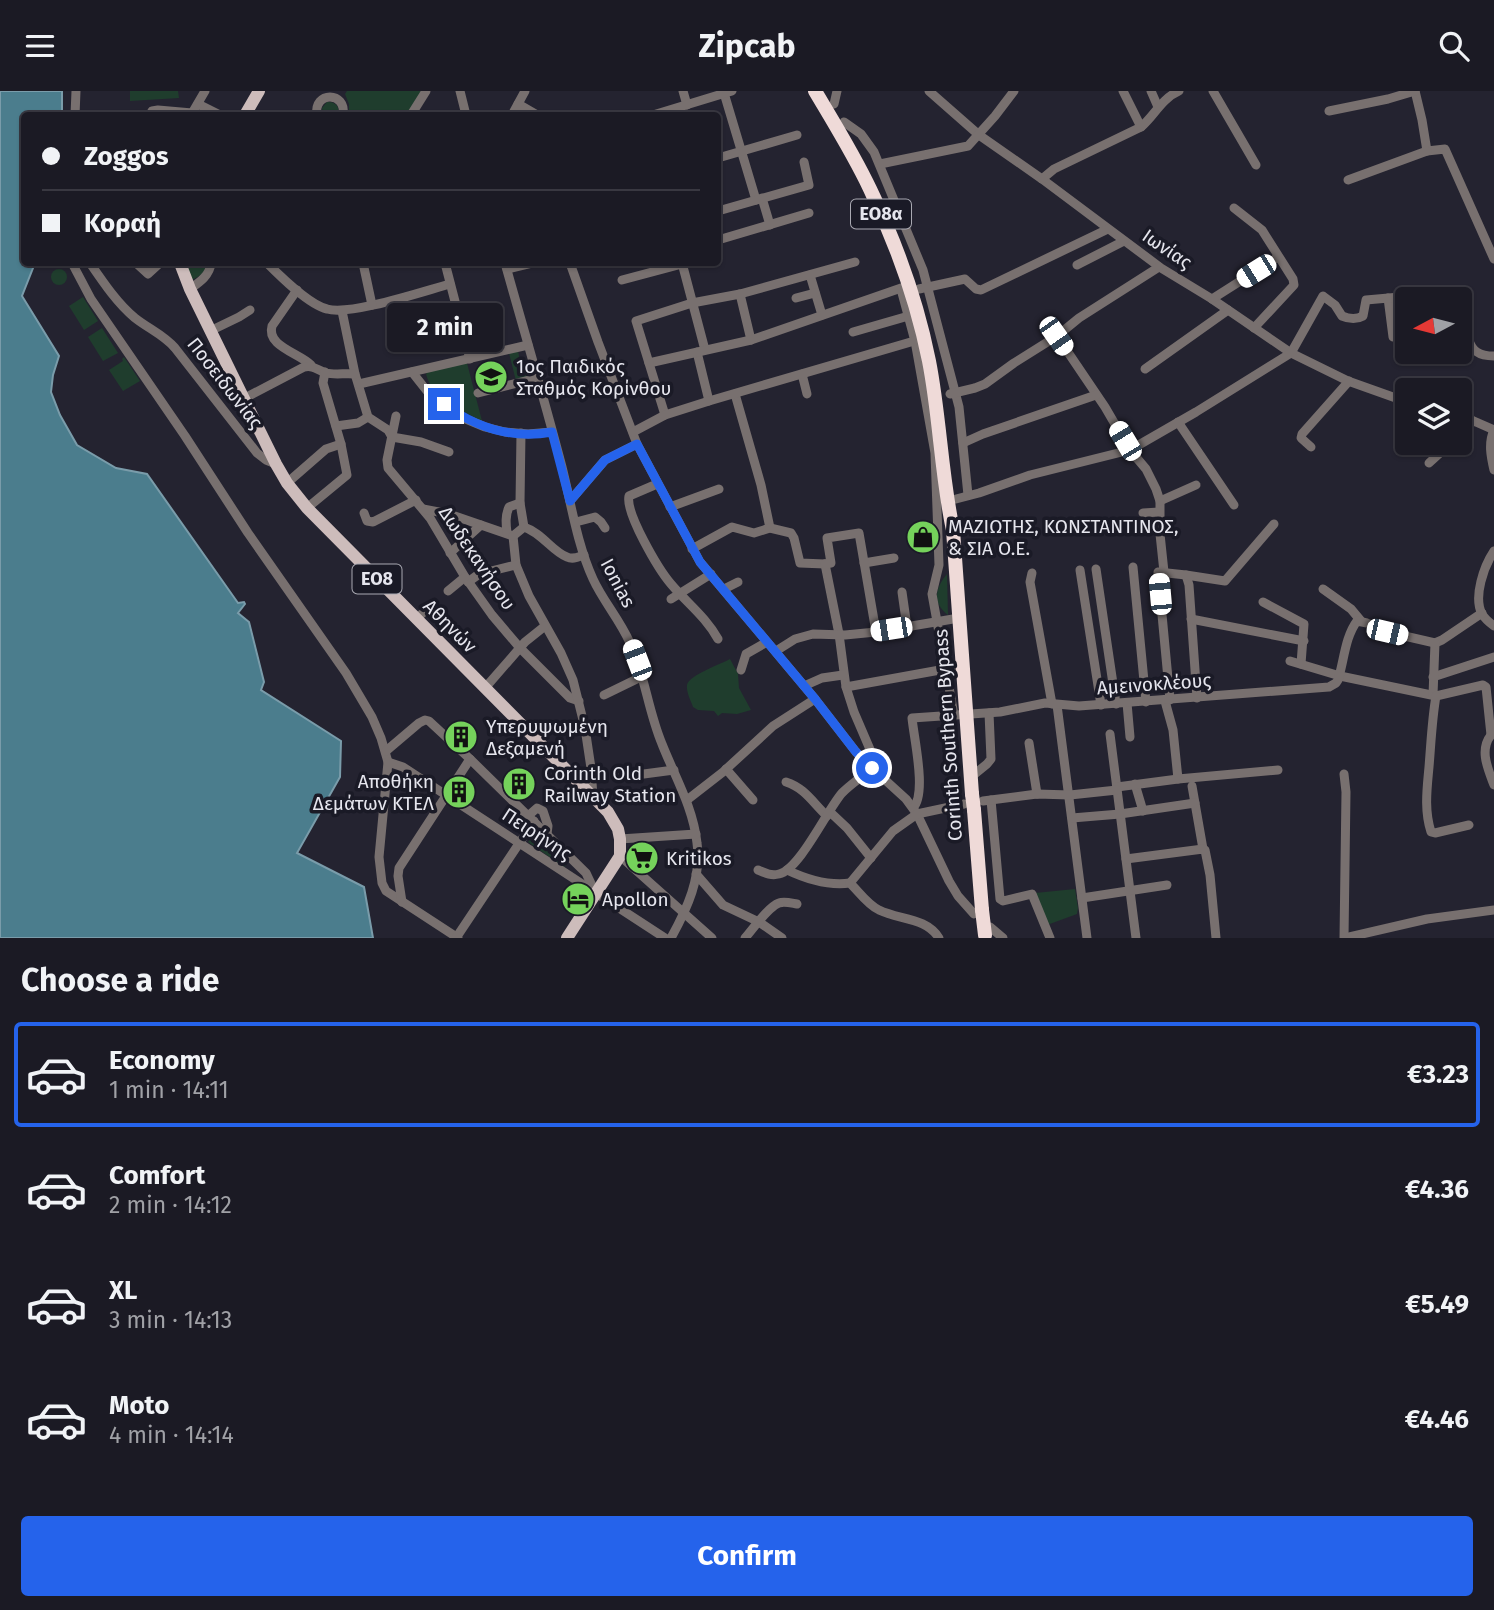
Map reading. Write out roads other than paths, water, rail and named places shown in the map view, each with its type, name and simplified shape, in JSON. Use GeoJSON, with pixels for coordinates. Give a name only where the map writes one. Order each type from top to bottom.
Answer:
{"type":"FeatureCollection","features":[{"type":"Feature","properties":{"kind":"highway","name":"Corinth Southern Bypass"},"geometry":{"type":"LineString","coordinates":[[816,91],[871,190],[914,287],[913,315],[928,336],[938,453],[953,530],[962,666],[960,715],[977,802],[978,912],[987,933]]}},
{"type":"Feature","properties":{"kind":"highway","name":"Corinth Southern Bypass"},"geometry":{"type":"LineString","coordinates":[[826,91],[835,98],[844,122],[890,199],[906,251],[946,407],[962,497],[953,530]]}},
{"type":"Feature","properties":{"kind":"main road"},"geometry":{"type":"LineString","coordinates":[[247,112],[259,91]]}},
{"type":"Feature","properties":{"kind":"main road","name":"Αθηνών"},"geometry":{"type":"LineString","coordinates":[[181,266],[243,399],[287,483],[307,508],[415,619],[608,812],[620,839],[620,856]]}},
{"type":"Feature","properties":{"kind":"main road"},"geometry":{"type":"LineString","coordinates":[[567,938],[620,856]]}},
{"type":"Feature","properties":{"kind":"street"},"geometry":{"type":"LineString","coordinates":[[75,112],[76,91]]}},
{"type":"Feature","properties":{"kind":"street"},"geometry":{"type":"LineString","coordinates":[[194,112],[205,91]]}},
{"type":"Feature","properties":{"kind":"street"},"geometry":{"type":"LineString","coordinates":[[413,112],[426,91]]}},
{"type":"Feature","properties":{"kind":"street"},"geometry":{"type":"LineString","coordinates":[[460,91],[465,112]]}},
{"type":"Feature","properties":{"kind":"street"},"geometry":{"type":"LineString","coordinates":[[514,112],[525,91]]}},
{"type":"Feature","properties":{"kind":"street"},"geometry":{"type":"LineString","coordinates":[[683,91],[687,105]]}},
{"type":"Feature","properties":{"kind":"street","name":"Ιωνίας"},"geometry":{"type":"LineString","coordinates":[[929,91],[979,135],[1159,267],[1212,299],[1291,353],[1349,381],[1395,398]]}},
{"type":"Feature","properties":{"kind":"street"},"geometry":{"type":"LineString","coordinates":[[1124,91],[1141,127]]}},
{"type":"Feature","properties":{"kind":"street"},"geometry":{"type":"LineString","coordinates":[[1151,91],[1158,107]]}},
{"type":"Feature","properties":{"kind":"street"},"geometry":{"type":"LineString","coordinates":[[1042,179],[1054,169],[1141,127],[1153,117],[1165,99],[1178,91]]}},
{"type":"Feature","properties":{"kind":"street"},"geometry":{"type":"LineString","coordinates":[[1213,91],[1256,165]]}},
{"type":"Feature","properties":{"kind":"street"},"geometry":{"type":"LineString","coordinates":[[1329,111],[1415,91],[1427,151]]}},
{"type":"Feature","properties":{"kind":"street"},"geometry":{"type":"LineString","coordinates":[[880,164],[968,146],[1011,92]]}},
{"type":"Feature","properties":{"kind":"street"},"geometry":{"type":"LineString","coordinates":[[663,112],[722,93],[740,151],[770,225]]}},
{"type":"Feature","properties":{"kind":"street"},"geometry":{"type":"LineString","coordinates":[[316,112],[324,94],[339,95],[343,112]]}},
{"type":"Feature","properties":{"kind":"street"},"geometry":{"type":"LineString","coordinates":[[198,104],[214,112]]}},
{"type":"Feature","properties":{"kind":"street"},"geometry":{"type":"LineString","coordinates":[[519,104],[532,112]]}},
{"type":"Feature","properties":{"kind":"street"},"geometry":{"type":"LineString","coordinates":[[153,112],[172,112]]}},
{"type":"Feature","properties":{"kind":"street"},"geometry":{"type":"LineString","coordinates":[[844,122],[868,141],[880,164],[890,199]]}},
{"type":"Feature","properties":{"kind":"street"},"geometry":{"type":"LineString","coordinates":[[721,156],[796,135]]}},
{"type":"Feature","properties":{"kind":"street"},"geometry":{"type":"LineString","coordinates":[[1348,180],[1427,151],[1445,149],[1494,259]]}},
{"type":"Feature","properties":{"kind":"street"},"geometry":{"type":"LineString","coordinates":[[721,210],[810,185],[804,162]]}},
{"type":"Feature","properties":{"kind":"street"},"geometry":{"type":"LineString","coordinates":[[1234,208],[1262,230],[1293,279],[1294,285],[1254,328]]}},
{"type":"Feature","properties":{"kind":"street"},"geometry":{"type":"LineString","coordinates":[[721,239],[809,213]]}},
{"type":"Feature","properties":{"kind":"street"},"geometry":{"type":"LineString","coordinates":[[649,363],[751,339],[914,287],[965,279],[981,290],[1108,229]]}},
{"type":"Feature","properties":{"kind":"street"},"geometry":{"type":"LineString","coordinates":[[1077,265],[1124,241]]}},
{"type":"Feature","properties":{"kind":"street"},"geometry":{"type":"LineString","coordinates":[[1212,299],[1278,257]]}},
{"type":"Feature","properties":{"kind":"street"},"geometry":{"type":"LineString","coordinates":[[665,415],[636,321],[692,303],[740,294],[855,262]]}},
{"type":"Feature","properties":{"kind":"street"},"geometry":{"type":"LineString","coordinates":[[74,266],[91,299],[186,436],[248,533],[346,673],[372,717],[388,762],[379,857],[386,891],[457,938],[520,843],[537,808],[543,811],[548,826],[547,834]]}},
{"type":"Feature","properties":{"kind":"street","name":"Ποσειδωνίας"},"geometry":{"type":"LineString","coordinates":[[92,266],[132,316],[168,339],[176,348],[257,453],[276,464]]}},
{"type":"Feature","properties":{"kind":"street"},"geometry":{"type":"LineString","coordinates":[[139,266],[148,274],[157,266]]}},
{"type":"Feature","properties":{"kind":"street"},"geometry":{"type":"LineString","coordinates":[[190,289],[207,275],[211,266]]}},
{"type":"Feature","properties":{"kind":"street"},"geometry":{"type":"LineString","coordinates":[[270,266],[324,309],[342,311],[450,284]]}},
{"type":"Feature","properties":{"kind":"street"},"geometry":{"type":"LineString","coordinates":[[364,266],[372,305]]}},
{"type":"Feature","properties":{"kind":"street"},"geometry":{"type":"LineString","coordinates":[[446,266],[470,359]]}},
{"type":"Feature","properties":{"kind":"street","name":"Ionias"},"geometry":{"type":"LineString","coordinates":[[506,266],[584,555],[593,579],[631,644],[658,732],[687,800],[696,834],[696,874],[684,914],[671,938]]}},
{"type":"Feature","properties":{"kind":"street"},"geometry":{"type":"LineString","coordinates":[[571,266],[637,444],[700,562],[776,651],[856,752],[906,799],[915,811],[958,896],[978,912]]}},
{"type":"Feature","properties":{"kind":"street"},"geometry":{"type":"LineString","coordinates":[[622,280],[671,266]]}},
{"type":"Feature","properties":{"kind":"street"},"geometry":{"type":"LineString","coordinates":[[683,266],[709,401]]}},
{"type":"Feature","properties":{"kind":"street"},"geometry":{"type":"LineString","coordinates":[[953,393],[975,389],[985,384],[1079,318],[1159,267]]}},
{"type":"Feature","properties":{"kind":"street"},"geometry":{"type":"LineString","coordinates":[[810,275],[822,315]]}},
{"type":"Feature","properties":{"kind":"street"},"geometry":{"type":"LineString","coordinates":[[297,290],[272,325],[270,330],[275,342],[325,373],[355,374]]}},
{"type":"Feature","properties":{"kind":"street"},"geometry":{"type":"LineString","coordinates":[[796,298],[815,293]]}},
{"type":"Feature","properties":{"kind":"street"},"geometry":{"type":"LineString","coordinates":[[740,294],[751,339]]}},
{"type":"Feature","properties":{"kind":"street"},"geometry":{"type":"LineString","coordinates":[[928,336],[959,407],[963,443],[962,497],[1030,475],[1130,450],[1291,353],[1324,296],[1335,305],[1342,316],[1349,319],[1363,316],[1366,300],[1395,298]]}},
{"type":"Feature","properties":{"kind":"street"},"geometry":{"type":"LineString","coordinates":[[1388,298],[1393,337]]}},
{"type":"Feature","properties":{"kind":"street"},"geometry":{"type":"LineString","coordinates":[[210,331],[250,310]]}},
{"type":"Feature","properties":{"kind":"street"},"geometry":{"type":"LineString","coordinates":[[1145,369],[1227,310]]}},
{"type":"Feature","properties":{"kind":"street"},"geometry":{"type":"LineString","coordinates":[[342,311],[355,374],[368,417],[388,430],[392,437],[421,442],[449,452]]}},
{"type":"Feature","properties":{"kind":"street"},"geometry":{"type":"LineString","coordinates":[[853,332],[913,315]]}},
{"type":"Feature","properties":{"kind":"street"},"geometry":{"type":"LineString","coordinates":[[633,432],[665,415],[928,336]]}},
{"type":"Feature","properties":{"kind":"street"},"geometry":{"type":"LineString","coordinates":[[928,336],[926,397],[938,453],[938,557],[932,594],[945,669],[960,715]]}},
{"type":"Feature","properties":{"kind":"street"},"geometry":{"type":"LineString","coordinates":[[1056,336],[1130,450],[1146,470],[1159,497],[1167,701],[1178,779]]}},
{"type":"Feature","properties":{"kind":"street"},"geometry":{"type":"LineString","coordinates":[[359,384],[528,345]]}},
{"type":"Feature","properties":{"kind":"street"},"geometry":{"type":"LineString","coordinates":[[1472,347],[1479,354],[1494,356]]}},
{"type":"Feature","properties":{"kind":"street"},"geometry":{"type":"LineString","coordinates":[[243,399],[311,365]]}},
{"type":"Feature","properties":{"kind":"street"},"geometry":{"type":"LineString","coordinates":[[412,372],[427,391],[461,417],[491,429],[521,433],[552,432]]}},
{"type":"Feature","properties":{"kind":"street"},"geometry":{"type":"LineString","coordinates":[[307,508],[347,475],[323,383],[325,373]]}},
{"type":"Feature","properties":{"kind":"street"},"geometry":{"type":"LineString","coordinates":[[802,374],[807,394]]}},
{"type":"Feature","properties":{"kind":"street"},"geometry":{"type":"LineString","coordinates":[[478,393],[537,378]]}},
{"type":"Feature","properties":{"kind":"street"},"geometry":{"type":"LineString","coordinates":[[1311,447],[1301,438],[1302,434],[1349,381]]}},
{"type":"Feature","properties":{"kind":"street"},"geometry":{"type":"LineString","coordinates":[[735,394],[761,485],[770,528]]}},
{"type":"Feature","properties":{"kind":"street"},"geometry":{"type":"LineString","coordinates":[[963,443],[1096,395]]}},
{"type":"Feature","properties":{"kind":"street","name":"Δωδεκανήσου"},"geometry":{"type":"LineString","coordinates":[[396,416],[387,464],[430,518],[467,580],[492,615],[520,648],[570,698],[579,701]]}},
{"type":"Feature","properties":{"kind":"street"},"geometry":{"type":"LineString","coordinates":[[336,426],[358,423],[368,417]]}},
{"type":"Feature","properties":{"kind":"street"},"geometry":{"type":"LineString","coordinates":[[1474,421],[1494,430],[1490,437],[1494,470]]}},
{"type":"Feature","properties":{"kind":"street"},"geometry":{"type":"LineString","coordinates":[[1178,422],[1234,505]]}},
{"type":"Feature","properties":{"kind":"street"},"geometry":{"type":"LineString","coordinates":[[521,433],[520,503],[524,527]]}},
{"type":"Feature","properties":{"kind":"street"},"geometry":{"type":"LineString","coordinates":[[287,483],[326,449],[341,444]]}},
{"type":"Feature","properties":{"kind":"street"},"geometry":{"type":"LineString","coordinates":[[570,501],[605,460],[637,444]]}},
{"type":"Feature","properties":{"kind":"street"},"geometry":{"type":"LineString","coordinates":[[1429,463],[1438,455]]}},
{"type":"Feature","properties":{"kind":"street"},"geometry":{"type":"LineString","coordinates":[[657,484],[629,496],[628,506],[657,565],[672,586],[706,619],[718,639]]}},
{"type":"Feature","properties":{"kind":"street"},"geometry":{"type":"LineString","coordinates":[[1160,501],[1196,485]]}},
{"type":"Feature","properties":{"kind":"street"},"geometry":{"type":"LineString","coordinates":[[670,507],[719,489]]}},
{"type":"Feature","properties":{"kind":"street"},"geometry":{"type":"LineString","coordinates":[[364,513],[367,521],[373,522],[416,500]]}},
{"type":"Feature","properties":{"kind":"street"},"geometry":{"type":"LineString","coordinates":[[520,503],[509,507],[506,514],[516,565],[529,596],[573,680],[587,741],[593,797]]}},
{"type":"Feature","properties":{"kind":"street"},"geometry":{"type":"LineString","coordinates":[[423,509],[449,514],[510,535],[524,527]]}},
{"type":"Feature","properties":{"kind":"street"},"geometry":{"type":"LineString","coordinates":[[1143,513],[1159,512]]}},
{"type":"Feature","properties":{"kind":"street"},"geometry":{"type":"LineString","coordinates":[[576,522],[595,517],[605,529]]}},
{"type":"Feature","properties":{"kind":"street"},"geometry":{"type":"LineString","coordinates":[[1161,572],[1225,581],[1274,524]]}},
{"type":"Feature","properties":{"kind":"street"},"geometry":{"type":"LineString","coordinates":[[450,553],[481,525]]}},
{"type":"Feature","properties":{"kind":"street"},"geometry":{"type":"LineString","coordinates":[[524,527],[538,534],[565,557],[584,555]]}},
{"type":"Feature","properties":{"kind":"street"},"geometry":{"type":"LineString","coordinates":[[692,549],[732,527],[754,533],[770,528],[790,533],[800,563],[825,564],[831,563],[827,538],[859,533],[876,632]]}},
{"type":"Feature","properties":{"kind":"street"},"geometry":{"type":"LineString","coordinates":[[1494,551],[1484,566],[1478,597],[1482,613],[1494,626]]}},
{"type":"Feature","properties":{"kind":"street"},"geometry":{"type":"LineString","coordinates":[[938,557],[955,556]]}},
{"type":"Feature","properties":{"kind":"street"},"geometry":{"type":"LineString","coordinates":[[864,563],[894,558]]}},
{"type":"Feature","properties":{"kind":"street"},"geometry":{"type":"LineString","coordinates":[[825,564],[846,687],[882,776]]}},
{"type":"Feature","properties":{"kind":"street"},"geometry":{"type":"LineString","coordinates":[[449,591],[479,574],[516,565]]}},
{"type":"Feature","properties":{"kind":"street"},"geometry":{"type":"LineString","coordinates":[[1133,566],[1146,702]]}},
{"type":"Feature","properties":{"kind":"street"},"geometry":{"type":"LineString","coordinates":[[1080,569],[1101,705]]}},
{"type":"Feature","properties":{"kind":"street"},"geometry":{"type":"LineString","coordinates":[[1096,569],[1116,704]]}},
{"type":"Feature","properties":{"kind":"street"},"geometry":{"type":"LineString","coordinates":[[1032,573],[1030,582],[1070,795],[1087,938]]}},
{"type":"Feature","properties":{"kind":"street"},"geometry":{"type":"LineString","coordinates":[[671,599],[710,574]]}},
{"type":"Feature","properties":{"kind":"street"},"geometry":{"type":"LineString","coordinates":[[1186,575],[1197,698]]}},
{"type":"Feature","properties":{"kind":"street"},"geometry":{"type":"LineString","coordinates":[[724,589],[738,582]]}},
{"type":"Feature","properties":{"kind":"street"},"geometry":{"type":"LineString","coordinates":[[1323,589],[1351,609],[1361,621],[1387,632],[1435,643],[1482,613]]}},
{"type":"Feature","properties":{"kind":"street"},"geometry":{"type":"LineString","coordinates":[[902,592],[907,627]]}},
{"type":"Feature","properties":{"kind":"street"},"geometry":{"type":"LineString","coordinates":[[1263,602],[1304,624],[1301,664]]}},
{"type":"Feature","properties":{"kind":"street"},"geometry":{"type":"LineString","coordinates":[[415,619],[433,604]]}},
{"type":"Feature","properties":{"kind":"street"},"geometry":{"type":"LineString","coordinates":[[776,651],[795,639],[813,634],[876,632],[959,618]]}},
{"type":"Feature","properties":{"kind":"street"},"geometry":{"type":"LineString","coordinates":[[1191,619],[1304,641]]}},
{"type":"Feature","properties":{"kind":"street"},"geometry":{"type":"LineString","coordinates":[[1340,676],[1349,637],[1354,624],[1361,621]]}},
{"type":"Feature","properties":{"kind":"street"},"geometry":{"type":"LineString","coordinates":[[485,688],[520,648],[545,626]]}},
{"type":"Feature","properties":{"kind":"street"},"geometry":{"type":"LineString","coordinates":[[741,670],[746,654],[767,642]]}},
{"type":"Feature","properties":{"kind":"street"},"geometry":{"type":"LineString","coordinates":[[1435,643],[1435,695],[1426,808],[1428,823],[1431,832],[1435,833],[1469,825]]}},
{"type":"Feature","properties":{"kind":"street"},"geometry":{"type":"LineString","coordinates":[[1433,677],[1494,657]]}},
{"type":"Feature","properties":{"kind":"street"},"geometry":{"type":"LineString","coordinates":[[1290,661],[1340,676],[1435,695],[1483,685],[1494,680]]}},
{"type":"Feature","properties":{"kind":"street"},"geometry":{"type":"LineString","coordinates":[[846,687],[962,666]]}},
{"type":"Feature","properties":{"kind":"street"},"geometry":{"type":"LineString","coordinates":[[804,686],[822,678],[843,675]]}},
{"type":"Feature","properties":{"kind":"street"},"geometry":{"type":"LineString","coordinates":[[604,695],[643,676]]}},
{"type":"Feature","properties":{"kind":"street","name":"Αμεινοκλέους"},"geometry":{"type":"LineString","coordinates":[[915,811],[920,786],[912,719],[1015,710],[1037,704],[1101,705],[1329,687],[1336,683],[1340,676]]}},
{"type":"Feature","properties":{"kind":"street"},"geometry":{"type":"LineString","coordinates":[[1483,685],[1486,687],[1492,734],[1484,749],[1494,785]]}},
{"type":"Feature","properties":{"kind":"street"},"geometry":{"type":"LineString","coordinates":[[687,800],[773,726],[815,699]]}},
{"type":"Feature","properties":{"kind":"street"},"geometry":{"type":"LineString","coordinates":[[1127,703],[1130,737]]}},
{"type":"Feature","properties":{"kind":"street"},"geometry":{"type":"LineString","coordinates":[[971,777],[987,764],[992,754],[989,713]]}},
{"type":"Feature","properties":{"kind":"street"},"geometry":{"type":"LineString","coordinates":[[386,751],[419,723],[429,721],[586,873],[596,894]]}},
{"type":"Feature","properties":{"kind":"street"},"geometry":{"type":"LineString","coordinates":[[1110,734],[1136,938]]}},
{"type":"Feature","properties":{"kind":"street"},"geometry":{"type":"LineString","coordinates":[[1029,743],[1037,794]]}},
{"type":"Feature","properties":{"kind":"street"},"geometry":{"type":"LineString","coordinates":[[402,902],[399,868],[470,759]]}},
{"type":"Feature","properties":{"kind":"street","name":"Πειρήνης"},"geometry":{"type":"LineString","coordinates":[[388,762],[403,767],[665,938]]}},
{"type":"Feature","properties":{"kind":"street"},"geometry":{"type":"LineString","coordinates":[[758,870],[776,875],[788,870],[841,794],[872,768]]}},
{"type":"Feature","properties":{"kind":"street"},"geometry":{"type":"LineString","coordinates":[[726,769],[753,800]]}},
{"type":"Feature","properties":{"kind":"street"},"geometry":{"type":"LineString","coordinates":[[788,870],[826,884],[850,883],[893,831],[915,811],[1037,794],[1070,795],[1178,779],[1278,770]]}},
{"type":"Feature","properties":{"kind":"street"},"geometry":{"type":"LineString","coordinates":[[621,776],[674,771]]}},
{"type":"Feature","properties":{"kind":"street"},"geometry":{"type":"LineString","coordinates":[[1344,774],[1345,938],[1427,919],[1494,910]]}},
{"type":"Feature","properties":{"kind":"street"},"geometry":{"type":"LineString","coordinates":[[786,782],[805,791],[847,828],[871,858]]}},
{"type":"Feature","properties":{"kind":"street"},"geometry":{"type":"LineString","coordinates":[[1135,785],[1143,811]]}},
{"type":"Feature","properties":{"kind":"street"},"geometry":{"type":"LineString","coordinates":[[1192,786],[1203,849],[1209,866],[1216,938]]}},
{"type":"Feature","properties":{"kind":"street"},"geometry":{"type":"LineString","coordinates":[[977,802],[1000,899],[1003,901],[1032,894],[1050,938]]}},
{"type":"Feature","properties":{"kind":"street"},"geometry":{"type":"LineString","coordinates":[[1072,818],[1195,803]]}},
{"type":"Feature","properties":{"kind":"street"},"geometry":{"type":"LineString","coordinates":[[620,839],[696,834]]}},
{"type":"Feature","properties":{"kind":"street"},"geometry":{"type":"LineString","coordinates":[[1126,859],[1203,849]]}},
{"type":"Feature","properties":{"kind":"street"},"geometry":{"type":"LineString","coordinates":[[620,856],[712,938]]}},
{"type":"Feature","properties":{"kind":"street"},"geometry":{"type":"LineString","coordinates":[[696,874],[723,905],[759,922],[782,938]]}},
{"type":"Feature","properties":{"kind":"street"},"geometry":{"type":"LineString","coordinates":[[850,883],[878,910],[904,916],[930,928],[940,938]]}},
{"type":"Feature","properties":{"kind":"street"},"geometry":{"type":"LineString","coordinates":[[1082,898],[1167,885]]}},
{"type":"Feature","properties":{"kind":"street"},"geometry":{"type":"LineString","coordinates":[[745,938],[778,903],[797,904]]}},
{"type":"Feature","properties":{"kind":"street"},"geometry":{"type":"LineString","coordinates":[[987,933],[1003,938]]}},
{"type":"Feature","properties":{"kind":"water"},"geometry":{"type":"Polygon","coordinates":[[[0,91],[62,91],[62,112],[21,112],[21,266],[34,266],[22,296],[59,356],[51,392],[77,445],[116,468],[147,474],[238,603],[244,602],[238,613],[249,622],[264,682],[261,690],[341,741],[340,777],[297,853],[364,887],[373,938],[0,938],[0,91]]]}},
{"type":"Feature","properties":{"kind":"place","name":"1ος Παιδικός Σταθμός Κορίνθου"},"geometry":{"type":"Point","coordinates":[491,377]}},
{"type":"Feature","properties":{"kind":"place","name":"ΜΑΖΙΩΤΗΣ, ΚΩΝΣΤΑΝΤΙΝΟΣ, & ΣΙΑ Ο.Ε."},"geometry":{"type":"Point","coordinates":[923,537]}},
{"type":"Feature","properties":{"kind":"place","name":"Υπερυψωμένη Δεξαμενή"},"geometry":{"type":"Point","coordinates":[461,737]}},
{"type":"Feature","properties":{"kind":"place","name":"Corinth Old Railway Station"},"geometry":{"type":"Point","coordinates":[519,784]}},
{"type":"Feature","properties":{"kind":"place","name":"Αποθήκη Δεμάτων ΚΤΕΛ"},"geometry":{"type":"Point","coordinates":[459,792]}},
{"type":"Feature","properties":{"kind":"place","name":"Kritikos"},"geometry":{"type":"Point","coordinates":[642,858]}},
{"type":"Feature","properties":{"kind":"place","name":"Apollon"},"geometry":{"type":"Point","coordinates":[578,899]}}]}
